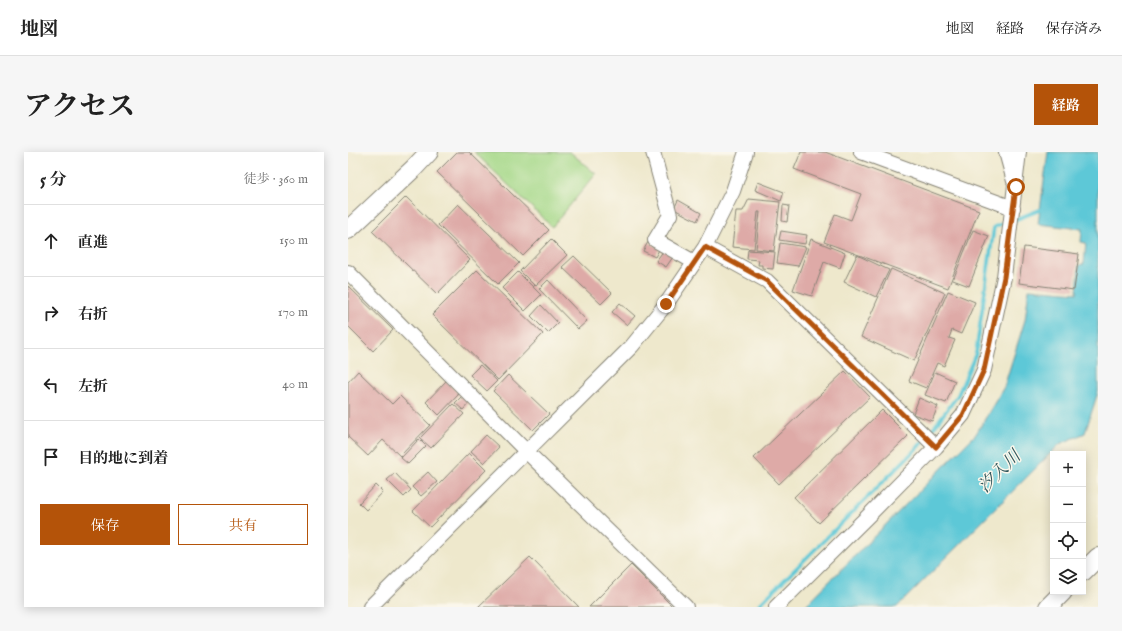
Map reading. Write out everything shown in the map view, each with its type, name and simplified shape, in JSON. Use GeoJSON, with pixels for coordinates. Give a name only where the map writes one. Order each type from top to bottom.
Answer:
{"type":"FeatureCollection","features":[{"type":"Feature","properties":{"kind":"street"},"geometry":{"type":"LineString","coordinates":[[348,230],[429,152]]}},
{"type":"Feature","properties":{"kind":"street"},"geometry":{"type":"LineString","coordinates":[[653,152],[670,215],[655,240],[694,262]]}},
{"type":"Feature","properties":{"kind":"street"},"geometry":{"type":"LineString","coordinates":[[370,607],[632,346],[666,304],[705,247],[733,191],[746,152]]}},
{"type":"Feature","properties":{"kind":"street"},"geometry":{"type":"LineString","coordinates":[[861,152],[1013,208]]}},
{"type":"Feature","properties":{"kind":"street"},"geometry":{"type":"LineString","coordinates":[[1006,152],[1016,187]]}},
{"type":"Feature","properties":{"kind":"street"},"geometry":{"type":"LineString","coordinates":[[776,607],[936,447],[963,415],[984,370],[1004,277],[1020,152]]}},
{"type":"Feature","properties":{"kind":"street"},"geometry":{"type":"LineString","coordinates":[[705,247],[767,281],[936,447]]}},
{"type":"Feature","properties":{"kind":"street"},"geometry":{"type":"LineString","coordinates":[[348,272],[526,451],[686,607]]}},
{"type":"Feature","properties":{"kind":"street"},"geometry":{"type":"LineString","coordinates":[[1086,569],[1098,557]]}},
{"type":"Feature","properties":{"kind":"street"},"geometry":{"type":"LineString","coordinates":[[1048,607],[1060,595]]}},
{"type":"Feature","properties":{"kind":"green space"},"geometry":{"type":"Polygon","coordinates":[[[474,152],[570,152],[596,174],[552,227],[474,152]]]}},
{"type":"Feature","properties":{"kind":"water","name":"汐入川"},"geometry":{"type":"Polygon","coordinates":[[[1048,152],[1098,152],[1098,392],[1085,433],[1060,444],[1053,451],[1050,451],[1050,454],[897,607],[804,607],[976,434],[1004,387],[1025,320],[1029,289],[1077,293],[1079,265],[1084,264],[1086,243],[1081,242],[1082,229],[1038,224],[1048,152]]]}},
{"type":"Feature","properties":{"kind":"building"},"geometry":{"type":"Polygon","coordinates":[[[457,152],[469,152],[549,230],[523,256],[437,172],[457,152]]]}},
{"type":"Feature","properties":{"kind":"building"},"geometry":{"type":"Polygon","coordinates":[[[801,152],[825,152],[979,210],[948,288],[824,242],[835,214],[851,220],[861,194],[794,169],[801,152]]]}},
{"type":"Feature","properties":{"kind":"building"},"geometry":{"type":"Polygon","coordinates":[[[758,182],[784,192],[781,201],[755,190],[758,182]]]}},
{"type":"Feature","properties":{"kind":"building"},"geometry":{"type":"Polygon","coordinates":[[[406,197],[470,260],[437,294],[372,231],[406,197]]]}},
{"type":"Feature","properties":{"kind":"building"},"geometry":{"type":"Polygon","coordinates":[[[749,199],[780,202],[774,251],[756,249],[760,212],[758,212],[754,249],[732,247],[736,211],[743,211],[749,199]]]}},
{"type":"Feature","properties":{"kind":"building"},"geometry":{"type":"Polygon","coordinates":[[[678,200],[701,213],[697,221],[674,209],[678,200]]]}},
{"type":"Feature","properties":{"kind":"building"},"geometry":{"type":"Polygon","coordinates":[[[458,204],[519,263],[498,284],[438,225],[458,204]]]}},
{"type":"Feature","properties":{"kind":"building"},"geometry":{"type":"Polygon","coordinates":[[[783,205],[789,206],[787,222],[782,221],[783,205]]]}},
{"type":"Feature","properties":{"kind":"building"},"geometry":{"type":"Polygon","coordinates":[[[973,230],[989,236],[969,286],[953,280],[973,230]]]}},
{"type":"Feature","properties":{"kind":"building"},"geometry":{"type":"Polygon","coordinates":[[[781,231],[807,235],[805,244],[779,240],[781,231]]]}},
{"type":"Feature","properties":{"kind":"building"},"geometry":{"type":"Polygon","coordinates":[[[551,239],[567,255],[535,286],[520,271],[551,239]]]}},
{"type":"Feature","properties":{"kind":"building"},"geometry":{"type":"Polygon","coordinates":[[[811,239],[845,253],[840,268],[824,262],[812,296],[793,290],[811,239]]]}},
{"type":"Feature","properties":{"kind":"building"},"geometry":{"type":"Polygon","coordinates":[[[648,242],[660,248],[655,257],[643,251],[648,242]]]}},
{"type":"Feature","properties":{"kind":"building"},"geometry":{"type":"Polygon","coordinates":[[[780,243],[806,247],[798,266],[777,263],[780,243]]]}},
{"type":"Feature","properties":{"kind":"building"},"geometry":{"type":"Polygon","coordinates":[[[1024,247],[1079,254],[1074,290],[1019,283],[1024,247]]]}},
{"type":"Feature","properties":{"kind":"building"},"geometry":{"type":"Polygon","coordinates":[[[664,250],[673,257],[666,267],[656,261],[664,250]]]}},
{"type":"Feature","properties":{"kind":"building"},"geometry":{"type":"Polygon","coordinates":[[[748,250],[775,252],[773,269],[762,268],[762,265],[758,265],[759,260],[747,259],[748,250]]]}},
{"type":"Feature","properties":{"kind":"building"},"geometry":{"type":"Polygon","coordinates":[[[857,255],[889,270],[876,297],[844,282],[857,255]]]}},
{"type":"Feature","properties":{"kind":"building"},"geometry":{"type":"Polygon","coordinates":[[[574,256],[612,293],[601,304],[562,267],[574,256]]]}},
{"type":"Feature","properties":{"kind":"building"},"geometry":{"type":"Polygon","coordinates":[[[891,269],[945,293],[914,361],[861,337],[891,269]]]}},
{"type":"Feature","properties":{"kind":"building"},"geometry":{"type":"Polygon","coordinates":[[[477,270],[543,334],[498,380],[432,315],[477,270]]]}},
{"type":"Feature","properties":{"kind":"building"},"geometry":{"type":"Polygon","coordinates":[[[518,272],[541,295],[525,311],[502,288],[518,272]]]}},
{"type":"Feature","properties":{"kind":"building"},"geometry":{"type":"Polygon","coordinates":[[[548,280],[587,321],[578,329],[539,289],[548,280]]]}},
{"type":"Feature","properties":{"kind":"building"},"geometry":{"type":"Polygon","coordinates":[[[348,286],[393,330],[373,351],[348,326],[348,286]]]}},
{"type":"Feature","properties":{"kind":"building"},"geometry":{"type":"Polygon","coordinates":[[[948,291],[975,302],[961,334],[952,330],[949,338],[955,340],[944,366],[937,363],[926,388],[909,381],[948,291]]]}},
{"type":"Feature","properties":{"kind":"building"},"geometry":{"type":"Polygon","coordinates":[[[620,303],[635,316],[627,325],[612,312],[620,303]]]}},
{"type":"Feature","properties":{"kind":"building"},"geometry":{"type":"Polygon","coordinates":[[[541,305],[558,323],[548,333],[531,316],[541,305]]]}},
{"type":"Feature","properties":{"kind":"building"},"geometry":{"type":"Polygon","coordinates":[[[480,365],[497,381],[487,391],[470,375],[480,365]]]}},
{"type":"Feature","properties":{"kind":"building"},"geometry":{"type":"Polygon","coordinates":[[[358,371],[392,404],[400,396],[430,425],[400,456],[383,440],[368,456],[348,437],[348,382],[358,371]]]}},
{"type":"Feature","properties":{"kind":"building"},"geometry":{"type":"Polygon","coordinates":[[[845,371],[870,397],[779,484],[754,458],[845,371]]]}},
{"type":"Feature","properties":{"kind":"building"},"geometry":{"type":"Polygon","coordinates":[[[935,372],[955,381],[946,403],[925,395],[935,372]]]}},
{"type":"Feature","properties":{"kind":"building"},"geometry":{"type":"Polygon","coordinates":[[[508,375],[549,414],[533,430],[493,391],[508,375]]]}},
{"type":"Feature","properties":{"kind":"building"},"geometry":{"type":"Polygon","coordinates":[[[446,381],[459,394],[439,415],[426,402],[446,381]]]}},
{"type":"Feature","properties":{"kind":"building"},"geometry":{"type":"Polygon","coordinates":[[[462,396],[469,403],[463,410],[455,403],[462,396]]]}},
{"type":"Feature","properties":{"kind":"building"},"geometry":{"type":"Polygon","coordinates":[[[919,398],[938,406],[932,421],[913,414],[919,398]]]}},
{"type":"Feature","properties":{"kind":"building"},"geometry":{"type":"Polygon","coordinates":[[[453,404],[464,414],[431,448],[420,438],[453,404]]]}},
{"type":"Feature","properties":{"kind":"building"},"geometry":{"type":"Polygon","coordinates":[[[882,410],[908,436],[819,523],[794,497],[882,410]]]}},
{"type":"Feature","properties":{"kind":"building"},"geometry":{"type":"Polygon","coordinates":[[[486,435],[499,447],[484,463],[471,451],[486,435]]]}},
{"type":"Feature","properties":{"kind":"building"},"geometry":{"type":"Polygon","coordinates":[[[419,439],[426,446],[408,464],[401,458],[419,439]]]}},
{"type":"Feature","properties":{"kind":"building"},"geometry":{"type":"Polygon","coordinates":[[[469,453],[486,470],[430,527],[413,511],[469,453]]]}},
{"type":"Feature","properties":{"kind":"building"},"geometry":{"type":"Polygon","coordinates":[[[428,472],[437,482],[421,496],[412,487],[428,472]]]}},
{"type":"Feature","properties":{"kind":"building"},"geometry":{"type":"Polygon","coordinates":[[[395,473],[411,490],[404,497],[387,480],[395,473]]]}},
{"type":"Feature","properties":{"kind":"building"},"geometry":{"type":"Polygon","coordinates":[[[376,485],[383,492],[366,510],[359,503],[376,485]]]}},
{"type":"Feature","properties":{"kind":"building"},"geometry":{"type":"Polygon","coordinates":[[[530,557],[579,607],[478,607],[530,557]]]}},
{"type":"Feature","properties":{"kind":"building"},"geometry":{"type":"Polygon","coordinates":[[[631,565],[673,607],[589,607],[631,565]]]}},
{"type":"Feature","properties":{"kind":"waterway"},"geometry":{"type":"LineString","coordinates":[[1014,220],[1045,208]]}},
{"type":"Feature","properties":{"kind":"waterway"},"geometry":{"type":"LineString","coordinates":[[928,435],[958,395],[976,353],[994,227],[1006,222]]}},
{"type":"Feature","properties":{"kind":"waterway"},"geometry":{"type":"LineString","coordinates":[[757,607],[924,440]]}},
{"type":"Feature","properties":{"kind":"route"},"geometry":{"type":"LineString","coordinates":[[666,304],[705,247],[767,281],[936,447],[963,415],[984,370],[1004,277],[1016,187]]}}]}
